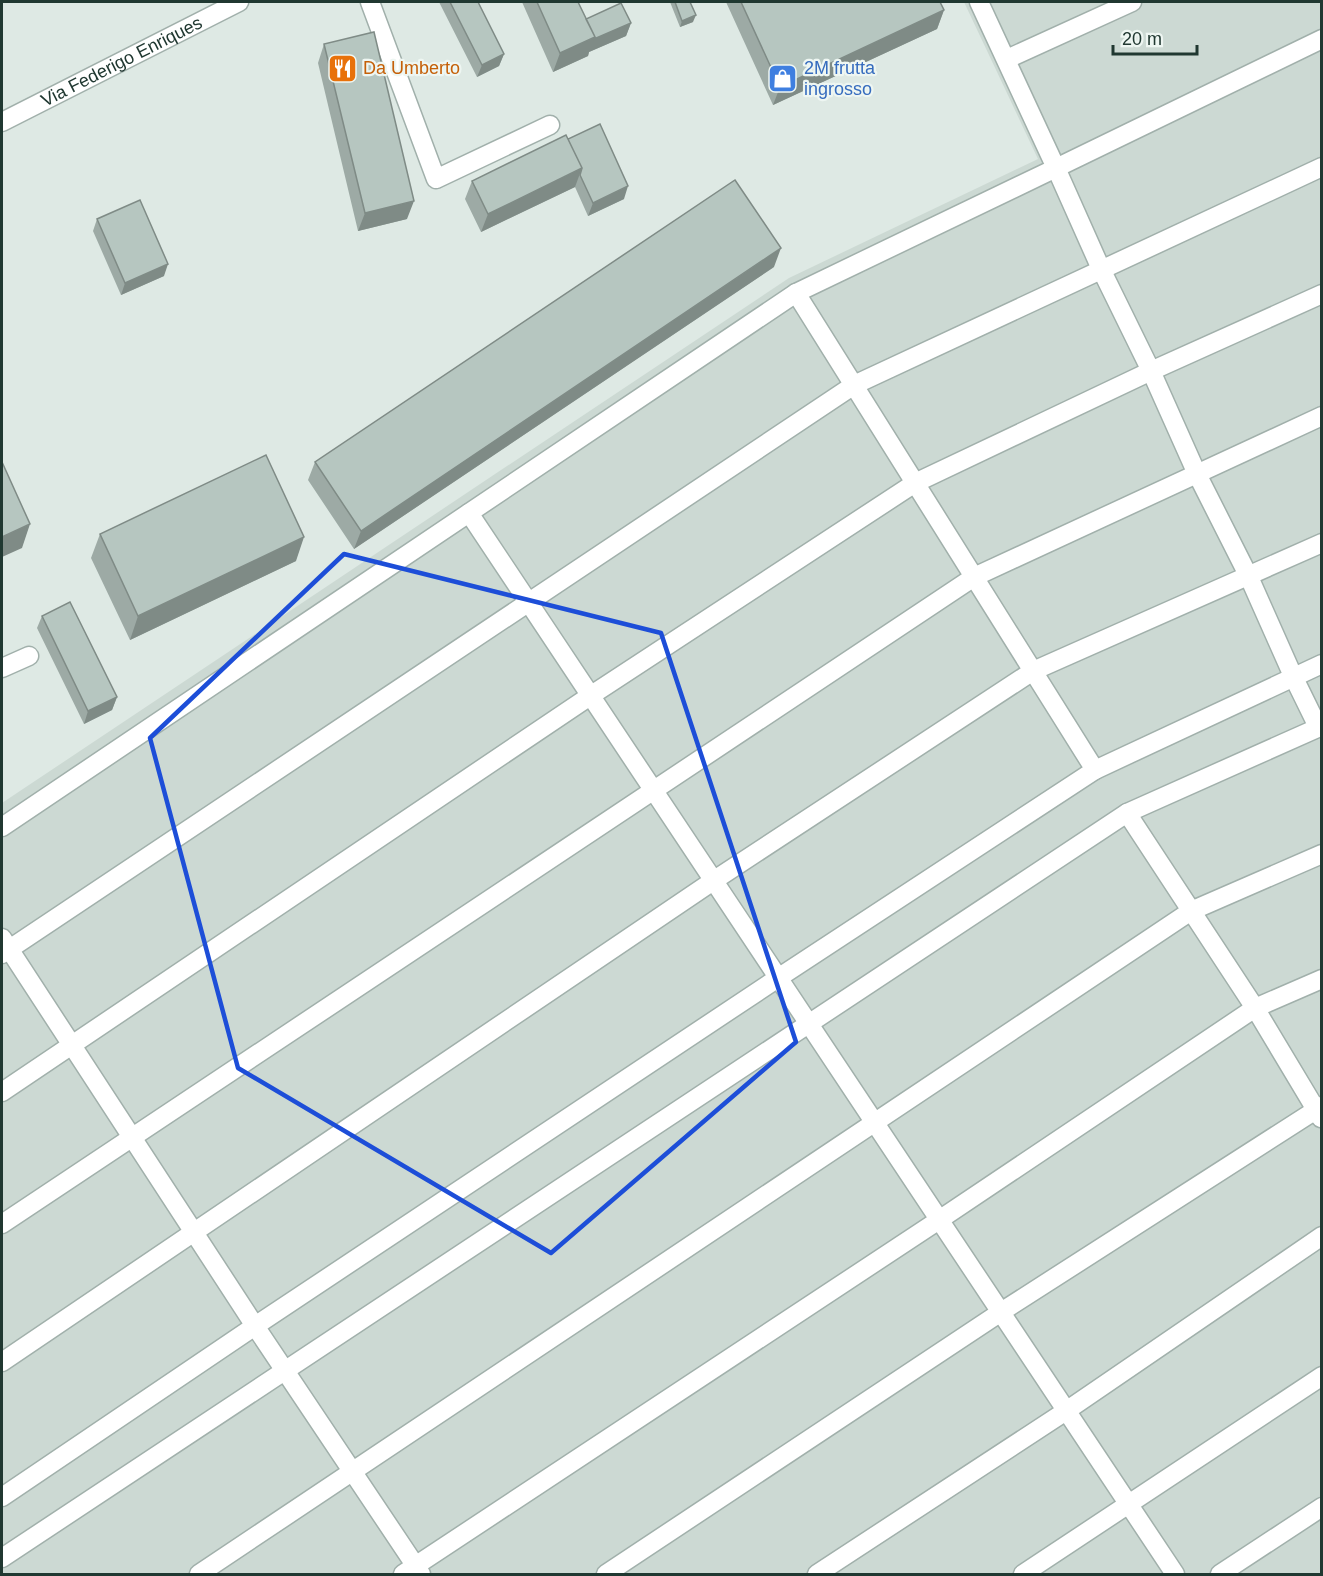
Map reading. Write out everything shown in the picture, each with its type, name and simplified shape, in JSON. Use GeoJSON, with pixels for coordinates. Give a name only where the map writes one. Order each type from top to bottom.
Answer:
{"type":"FeatureCollection","features":[{"type":"Feature","properties":{"kind":"street","name":"Via Federigo Enriques"},"geometry":{"type":"LineString","coordinates":[[2,122],[239,2]]}},
{"type":"Feature","properties":{"kind":"street"},"geometry":{"type":"LineString","coordinates":[[370,2],[436,179],[550,125]]}},
{"type":"Feature","properties":{"kind":"street"},"geometry":{"type":"LineString","coordinates":[[2,1558],[282,1365],[805,1018],[1127,813],[1317,723],[1296,683],[1249,577],[1197,474],[979,2]]}},
{"type":"Feature","properties":{"kind":"street"},"geometry":{"type":"LineString","coordinates":[[1006,59],[1132,2]]}},
{"type":"Feature","properties":{"kind":"street"},"geometry":{"type":"LineString","coordinates":[[2,827],[796,293],[1322,39]]}},
{"type":"Feature","properties":{"kind":"street"},"geometry":{"type":"LineString","coordinates":[[1322,167],[854,385],[4,947],[72,1045],[353,1472],[413,1572],[1255,1008],[1322,979]]}},
{"type":"Feature","properties":{"kind":"street"},"geometry":{"type":"LineString","coordinates":[[796,293],[1095,770]]}},
{"type":"Feature","properties":{"kind":"street"},"geometry":{"type":"LineString","coordinates":[[2,1092],[590,696],[915,483],[1151,371],[1322,294]]}},
{"type":"Feature","properties":{"kind":"street"},"geometry":{"type":"LineString","coordinates":[[2,1224],[975,577],[1322,416]]}},
{"type":"Feature","properties":{"kind":"street"},"geometry":{"type":"LineString","coordinates":[[469,513],[1175,1575]]}},
{"type":"Feature","properties":{"kind":"street"},"geometry":{"type":"LineString","coordinates":[[2,1362],[713,881],[1033,671],[1322,543]]}},
{"type":"Feature","properties":{"kind":"street"},"geometry":{"type":"LineString","coordinates":[[2,668],[29,656]]}},
{"type":"Feature","properties":{"kind":"street"},"geometry":{"type":"LineString","coordinates":[[2,1497],[260,1333],[782,984],[1095,770],[1296,683],[1322,664]]}},
{"type":"Feature","properties":{"kind":"street"},"geometry":{"type":"LineString","coordinates":[[606,1575],[1001,1312],[1320,1112],[1127,813]]}},
{"type":"Feature","properties":{"kind":"street"},"geometry":{"type":"LineString","coordinates":[[199,1575],[1191,911],[1322,854]]}},
{"type":"Feature","properties":{"kind":"street"},"geometry":{"type":"LineString","coordinates":[[817,1575],[1066,1411],[1322,1236]]}},
{"type":"Feature","properties":{"kind":"street"},"geometry":{"type":"LineString","coordinates":[[1023,1575],[1322,1376]]}},
{"type":"Feature","properties":{"kind":"street"},"geometry":{"type":"LineString","coordinates":[[1220,1575],[1322,1507]]}},
{"type":"Feature","properties":{"kind":"highlighted area"},"geometry":{"type":"Polygon","coordinates":[[[344,554],[661,633],[796,1042],[551,1253],[238,1068],[150,738],[344,554]]]}},
{"type":"Feature","properties":{"kind":"shaded area"},"geometry":{"type":"Polygon","coordinates":[[[964,2],[1321,2],[1321,1574],[2,1574],[2,803],[789,278],[1038,159],[964,2]]]}},
{"type":"Feature","properties":{"kind":"building"},"geometry":{"type":"Polygon","coordinates":[[[450,2],[478,2],[504,54],[482,65],[450,2]]]}},
{"type":"Feature","properties":{"kind":"building"},"geometry":{"type":"Polygon","coordinates":[[[537,2],[578,2],[595,37],[560,53],[537,2]]]}},
{"type":"Feature","properties":{"kind":"building"},"geometry":{"type":"Polygon","coordinates":[[[675,2],[690,2],[696,15],[682,21],[675,2]]]}},
{"type":"Feature","properties":{"kind":"building"},"geometry":{"type":"Polygon","coordinates":[[[741,2],[940,2],[944,10],[780,87],[741,2]]]}},
{"type":"Feature","properties":{"kind":"building"},"geometry":{"type":"Polygon","coordinates":[[[621,3],[631,23],[594,39],[586,19],[621,3]]]}},
{"type":"Feature","properties":{"kind":"building"},"geometry":{"type":"Polygon","coordinates":[[[374,32],[414,201],[365,213],[324,44],[374,32]]]}},
{"type":"Feature","properties":{"kind":"building"},"geometry":{"type":"Polygon","coordinates":[[[600,124],[628,186],[593,203],[580,175],[582,168],[568,139],[600,124]]]}},
{"type":"Feature","properties":{"kind":"building"},"geometry":{"type":"Polygon","coordinates":[[[566,135],[582,168],[488,214],[472,181],[566,135]]]}},
{"type":"Feature","properties":{"kind":"building"},"geometry":{"type":"Polygon","coordinates":[[[735,180],[781,248],[361,531],[315,462],[735,180]]]}},
{"type":"Feature","properties":{"kind":"building"},"geometry":{"type":"Polygon","coordinates":[[[140,200],[168,264],[125,283],[97,219],[140,200]]]}},
{"type":"Feature","properties":{"kind":"building"},"geometry":{"type":"Polygon","coordinates":[[[266,455],[304,537],[138,616],[100,534],[266,455]]]}},
{"type":"Feature","properties":{"kind":"building"},"geometry":{"type":"Polygon","coordinates":[[[2,462],[30,524],[2,537],[2,462]]]}},
{"type":"Feature","properties":{"kind":"building"},"geometry":{"type":"Polygon","coordinates":[[[70,602],[117,697],[88,711],[42,616],[70,602]]]}},
{"type":"Feature","properties":{"kind":"place","name":"Da Umberto"},"geometry":{"type":"Point","coordinates":[342,68]}},
{"type":"Feature","properties":{"kind":"place","name":"2M frutta ingrosso"},"geometry":{"type":"Point","coordinates":[783,78]}}]}
